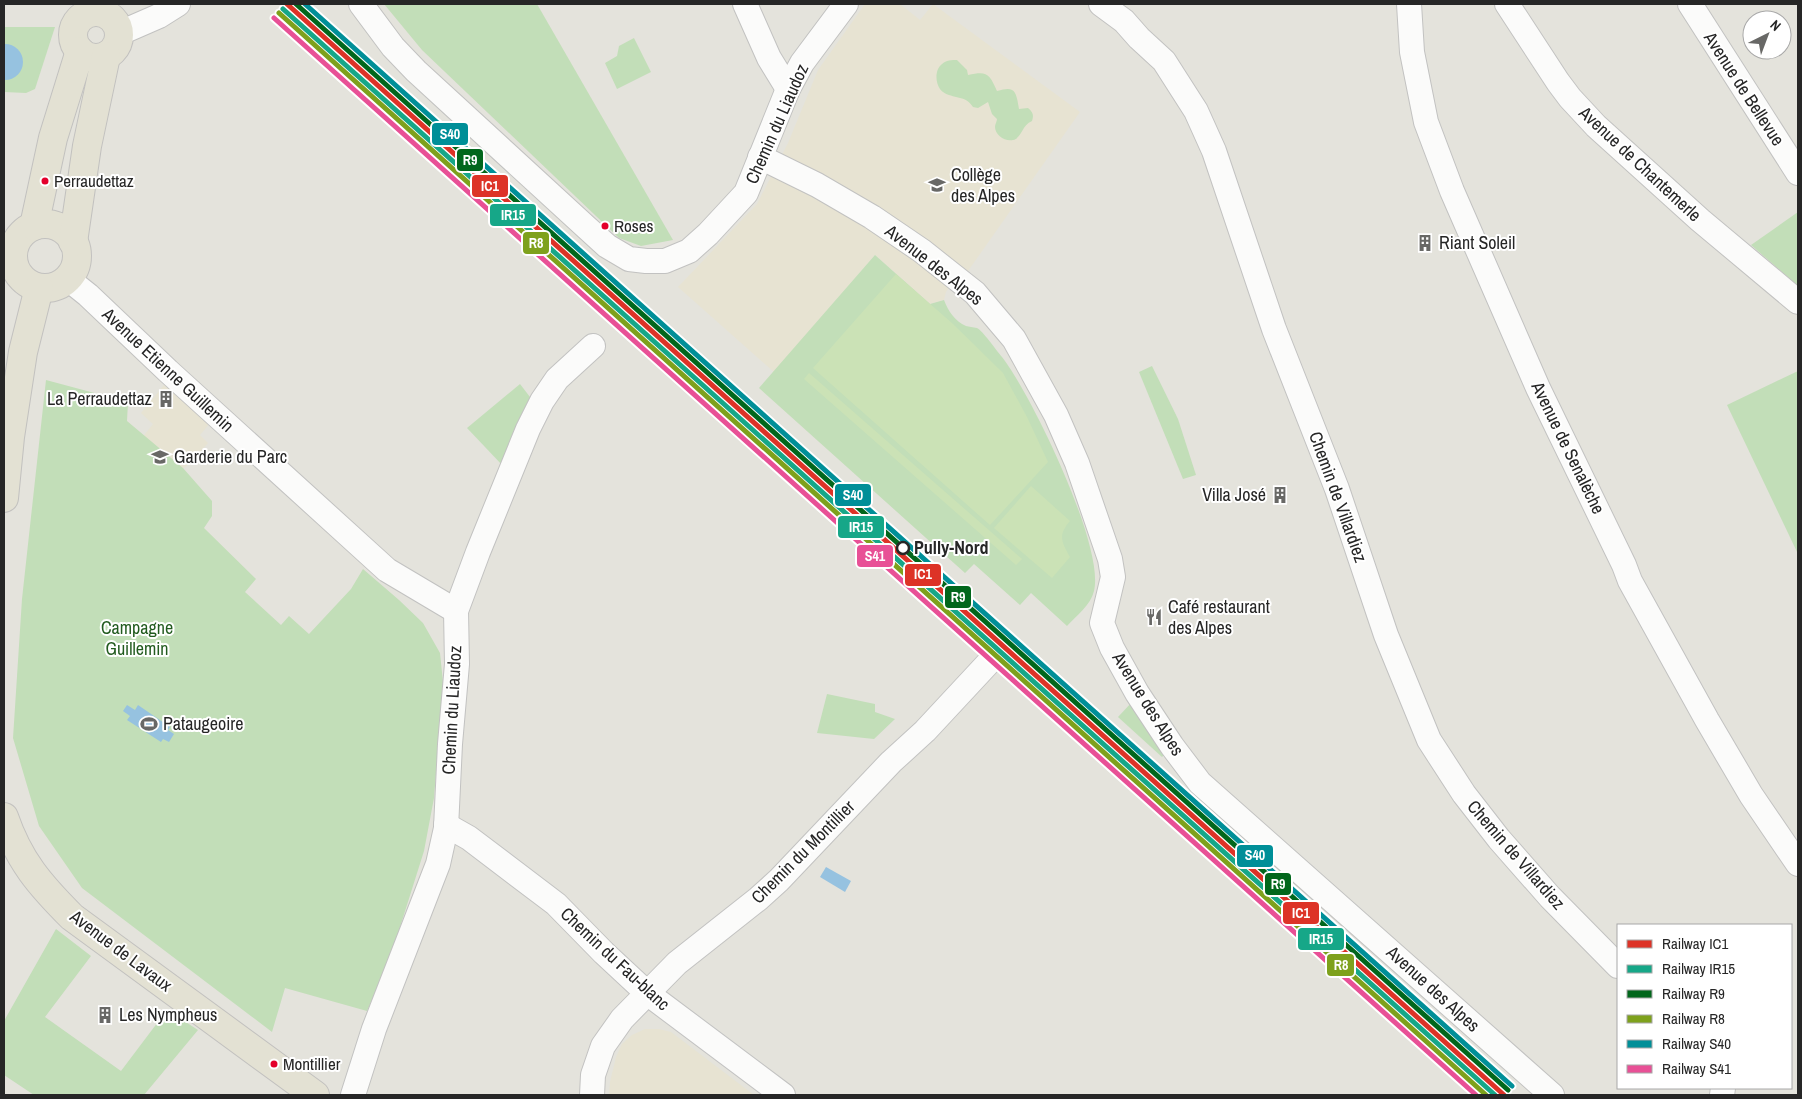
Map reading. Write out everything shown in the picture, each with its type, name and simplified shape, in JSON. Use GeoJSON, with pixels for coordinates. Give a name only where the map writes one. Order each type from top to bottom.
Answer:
{"type":"FeatureCollection","features":[{"type":"Feature","properties":{"kind":"main road"},"geometry":{"type":"LineString","coordinates":[[93,8],[111,17],[120,32],[119,42],[115,49],[99,59],[91,58],[80,51],[75,44],[73,33],[75,25],[93,8]]}},
{"type":"Feature","properties":{"kind":"main road"},"geometry":{"type":"LineString","coordinates":[[34,226],[53,138],[80,51]]}},
{"type":"Feature","properties":{"kind":"main road"},"geometry":{"type":"LineString","coordinates":[[73,242],[87,146],[106,56]]}},
{"type":"Feature","properties":{"kind":"main road"},"geometry":{"type":"LineString","coordinates":[[41,224],[52,225],[66,232],[73,242],[77,258],[74,270],[68,279],[50,288],[39,288],[30,285],[17,273],[8,250],[22,233],[41,224]]}},
{"type":"Feature","properties":{"kind":"main road"},"geometry":{"type":"LineString","coordinates":[[4,498],[10,437],[23,352],[39,288]]}},
{"type":"Feature","properties":{"kind":"main road","name":"Avenue de Lavaux"},"geometry":{"type":"LineString","coordinates":[[4,817],[17,851],[43,888],[72,917],[316,1095]]}},
{"type":"Feature","properties":{"kind":"street"},"geometry":{"type":"LineString","coordinates":[[120,32],[159,16],[178,4]]}},
{"type":"Feature","properties":{"kind":"street","name":"Chemin du Liaudoz"},"geometry":{"type":"LineString","coordinates":[[361,4],[393,47],[416,71],[607,246],[629,259],[646,261],[665,261],[689,251],[708,234],[746,193],[788,89],[802,63],[846,4]]}},
{"type":"Feature","properties":{"kind":"street"},"geometry":{"type":"LineString","coordinates":[[745,4],[769,58],[788,89]]}},
{"type":"Feature","properties":{"kind":"street","name":"Chemin de Villardiez"},"geometry":{"type":"LineString","coordinates":[[1101,4],[1124,21],[1164,61],[1196,111],[1214,151],[1274,329],[1337,489],[1386,635],[1428,740],[1464,794],[1499,839],[1550,897],[1617,965]]}},
{"type":"Feature","properties":{"kind":"street","name":"Avenue de Senalèche"},"geometry":{"type":"LineString","coordinates":[[1409,4],[1412,52],[1426,122],[1452,191],[1538,388],[1640,598],[1732,762],[1798,864]]}},
{"type":"Feature","properties":{"kind":"street","name":"Avenue de Chantemerle"},"geometry":{"type":"LineString","coordinates":[[1507,4],[1558,82],[1596,126],[1693,214],[1798,302]]}},
{"type":"Feature","properties":{"kind":"street","name":"Avenue de Bellevue"},"geometry":{"type":"LineString","coordinates":[[1690,4],[1798,173]]}},
{"type":"Feature","properties":{"kind":"street","name":"Avenue des Alpes"},"geometry":{"type":"LineString","coordinates":[[760,157],[816,185],[872,217],[922,251],[975,293],[989,309],[1014,339],[1056,415],[1077,463],[1110,559],[1114,577],[1102,623],[1112,648],[1133,685],[1172,746],[1200,782],[1552,1095]]}},
{"type":"Feature","properties":{"kind":"street","name":"Avenue Etienne Guillemin"},"geometry":{"type":"LineString","coordinates":[[68,279],[88,295],[168,371],[387,570],[456,611]]}},
{"type":"Feature","properties":{"kind":"street","name":"Chemin du Liaudoz"},"geometry":{"type":"LineString","coordinates":[[352,1095],[438,864],[446,825],[450,744],[457,664],[456,611],[528,429],[542,400],[557,379],[593,346]]}},
{"type":"Feature","properties":{"kind":"street","name":"Chemin du Montillier"},"geometry":{"type":"LineString","coordinates":[[592,1095],[593,1075],[603,1046],[622,1019],[676,964],[758,899],[778,880],[890,762],[926,731],[992,659]]}},
{"type":"Feature","properties":{"kind":"street","name":"Chemin du Fau-blanc"},"geometry":{"type":"LineString","coordinates":[[446,825],[468,838],[556,904],[647,993],[783,1095]]}},
{"type":"Feature","properties":{"kind":"shaded area"},"geometry":{"type":"Polygon","coordinates":[[[865,4],[900,4],[920,20],[933,4],[1080,112],[968,271],[951,284],[944,300],[930,304],[875,255],[774,372],[678,287],[757,204],[788,143],[818,70],[865,4]]]}},
{"type":"Feature","properties":{"kind":"shaded area"},"geometry":{"type":"Polygon","coordinates":[[[164,385],[210,423],[200,435],[208,443],[190,463],[169,480],[134,448],[153,424],[141,413],[164,385]]]}},
{"type":"Feature","properties":{"kind":"shaded area"},"geometry":{"type":"Polygon","coordinates":[[[645,1029],[659,1029],[671,1032],[754,1095],[609,1095],[616,1057],[622,1044],[632,1035],[645,1029]]]}},
{"type":"Feature","properties":{"kind":"green space"},"geometry":{"type":"Polygon","coordinates":[[[384,4],[537,4],[673,240],[641,246],[619,238],[422,50],[384,4]]]}},
{"type":"Feature","properties":{"kind":"green space"},"geometry":{"type":"Polygon","coordinates":[[[4,27],[55,27],[35,89],[26,93],[4,92],[4,27]]]}},
{"type":"Feature","properties":{"kind":"green space"},"geometry":{"type":"Polygon","coordinates":[[[634,38],[651,72],[617,89],[605,63],[617,56],[619,46],[634,38]]]}},
{"type":"Feature","properties":{"kind":"green space"},"geometry":{"type":"Polygon","coordinates":[[[957,60],[967,70],[968,75],[979,73],[987,75],[992,80],[997,91],[1008,89],[1014,91],[1019,109],[1028,108],[1031,111],[1033,115],[1032,121],[1028,123],[1016,139],[1007,140],[997,133],[995,127],[997,119],[992,114],[988,102],[978,108],[973,107],[967,101],[947,94],[940,89],[936,78],[939,67],[947,61],[957,60]]]}},
{"type":"Feature","properties":{"kind":"green space"},"geometry":{"type":"Polygon","coordinates":[[[1798,212],[1798,286],[1751,245],[1798,212]]]}},
{"type":"Feature","properties":{"kind":"green space"},"geometry":{"type":"Polygon","coordinates":[[[875,255],[930,304],[944,300],[950,312],[958,321],[966,326],[980,330],[1015,376],[1047,435],[1077,507],[1088,541],[1094,570],[1094,591],[1092,596],[1087,606],[1067,626],[1031,593],[1020,605],[974,564],[965,573],[759,388],[875,255]]]}},
{"type":"Feature","properties":{"kind":"green space"},"geometry":{"type":"Polygon","coordinates":[[[896,274],[953,324],[1003,373],[1027,417],[1048,462],[990,525],[813,368],[896,274]]]}},
{"type":"Feature","properties":{"kind":"green space"},"geometry":{"type":"Polygon","coordinates":[[[1152,366],[1178,419],[1196,475],[1183,479],[1139,372],[1152,366]]]}},
{"type":"Feature","properties":{"kind":"green space"},"geometry":{"type":"Polygon","coordinates":[[[1798,371],[1798,554],[1727,405],[1798,371]]]}},
{"type":"Feature","properties":{"kind":"green space"},"geometry":{"type":"Polygon","coordinates":[[[809,373],[1022,559],[1016,565],[804,379],[809,373]]]}},
{"type":"Feature","properties":{"kind":"green space","name":"Campagne Guillemin"},"geometry":{"type":"Polygon","coordinates":[[[46,380],[128,402],[127,421],[183,468],[212,501],[212,516],[204,528],[256,579],[245,592],[281,625],[289,616],[309,634],[351,589],[363,569],[423,623],[440,653],[443,682],[434,798],[424,851],[389,962],[367,1011],[285,988],[272,1032],[82,888],[39,826],[13,738],[22,599],[46,380]]]}},
{"type":"Feature","properties":{"kind":"green space"},"geometry":{"type":"Polygon","coordinates":[[[520,384],[530,397],[503,466],[467,428],[520,384]]]}},
{"type":"Feature","properties":{"kind":"green space"},"geometry":{"type":"Polygon","coordinates":[[[1031,486],[1070,521],[1062,534],[1062,538],[1070,557],[1052,578],[994,528],[1031,486]]]}},
{"type":"Feature","properties":{"kind":"green space"},"geometry":{"type":"Polygon","coordinates":[[[827,694],[875,704],[875,712],[895,719],[874,739],[817,733],[827,694]]]}},
{"type":"Feature","properties":{"kind":"green space"},"geometry":{"type":"Polygon","coordinates":[[[1133,701],[1168,751],[1162,757],[1118,717],[1133,701]]]}},
{"type":"Feature","properties":{"kind":"green space"},"geometry":{"type":"Polygon","coordinates":[[[56,929],[91,956],[45,1017],[121,1071],[167,1010],[198,1030],[144,1095],[34,1095],[4,1075],[4,1021],[56,929]]]}},
{"type":"Feature","properties":{"kind":"water","name":"Pataugeoire"},"geometry":{"type":"Polygon","coordinates":[[[127,705],[135,710],[138,705],[170,727],[168,730],[174,734],[169,742],[163,739],[161,742],[127,720],[130,716],[123,711],[127,705]]]}},
{"type":"Feature","properties":{"kind":"water"},"geometry":{"type":"Polygon","coordinates":[[[826,867],[851,881],[845,892],[820,877],[826,867]]]}},
{"type":"Feature","properties":{"kind":"rail line","name":"IC1"},"geometry":{"type":"LineString","coordinates":[[287,4],[1504,1095]]}},
{"type":"Feature","properties":{"kind":"rail line","name":"R9"},"geometry":{"type":"LineString","coordinates":[[296,4],[1508,1090]]}},
{"type":"Feature","properties":{"kind":"rail line","name":"S40"},"geometry":{"type":"LineString","coordinates":[[305,4],[1512,1086]]}},
{"type":"Feature","properties":{"kind":"rail line","name":"IR15"},"geometry":{"type":"LineString","coordinates":[[283,9],[1495,1095]]}},
{"type":"Feature","properties":{"kind":"rail line","name":"R8"},"geometry":{"type":"LineString","coordinates":[[279,13],[1486,1095]]}},
{"type":"Feature","properties":{"kind":"rail line","name":"S41"},"geometry":{"type":"LineString","coordinates":[[274,18],[1476,1095]]}},
{"type":"Feature","properties":{"kind":"place","name":"Perraudettaz"},"geometry":{"type":"Point","coordinates":[45,181]}},
{"type":"Feature","properties":{"kind":"place","name":"Collège des Alpes"},"geometry":{"type":"Point","coordinates":[937,185]}},
{"type":"Feature","properties":{"kind":"place","name":"Roses"},"geometry":{"type":"Point","coordinates":[605,226]}},
{"type":"Feature","properties":{"kind":"place","name":"Riant Soleil"},"geometry":{"type":"Point","coordinates":[1425,243]}},
{"type":"Feature","properties":{"kind":"place","name":"La Perraudettaz"},"geometry":{"type":"Point","coordinates":[166,399]}},
{"type":"Feature","properties":{"kind":"place","name":"Garderie du Parc"},"geometry":{"type":"Point","coordinates":[160,457]}},
{"type":"Feature","properties":{"kind":"place","name":"Villa José"},"geometry":{"type":"Point","coordinates":[1280,495]}},
{"type":"Feature","properties":{"kind":"place","name":"Pully-Nord"},"geometry":{"type":"Point","coordinates":[903,548]}},
{"type":"Feature","properties":{"kind":"place","name":"Café restaurant des Alpes"},"geometry":{"type":"Point","coordinates":[1154,617]}},
{"type":"Feature","properties":{"kind":"place","name":"Pataugeoire"},"geometry":{"type":"Point","coordinates":[149,724]}},
{"type":"Feature","properties":{"kind":"place","name":"Les Nympheus"},"geometry":{"type":"Point","coordinates":[105,1015]}},
{"type":"Feature","properties":{"kind":"place","name":"Montillier"},"geometry":{"type":"Point","coordinates":[274,1064]}}]}
